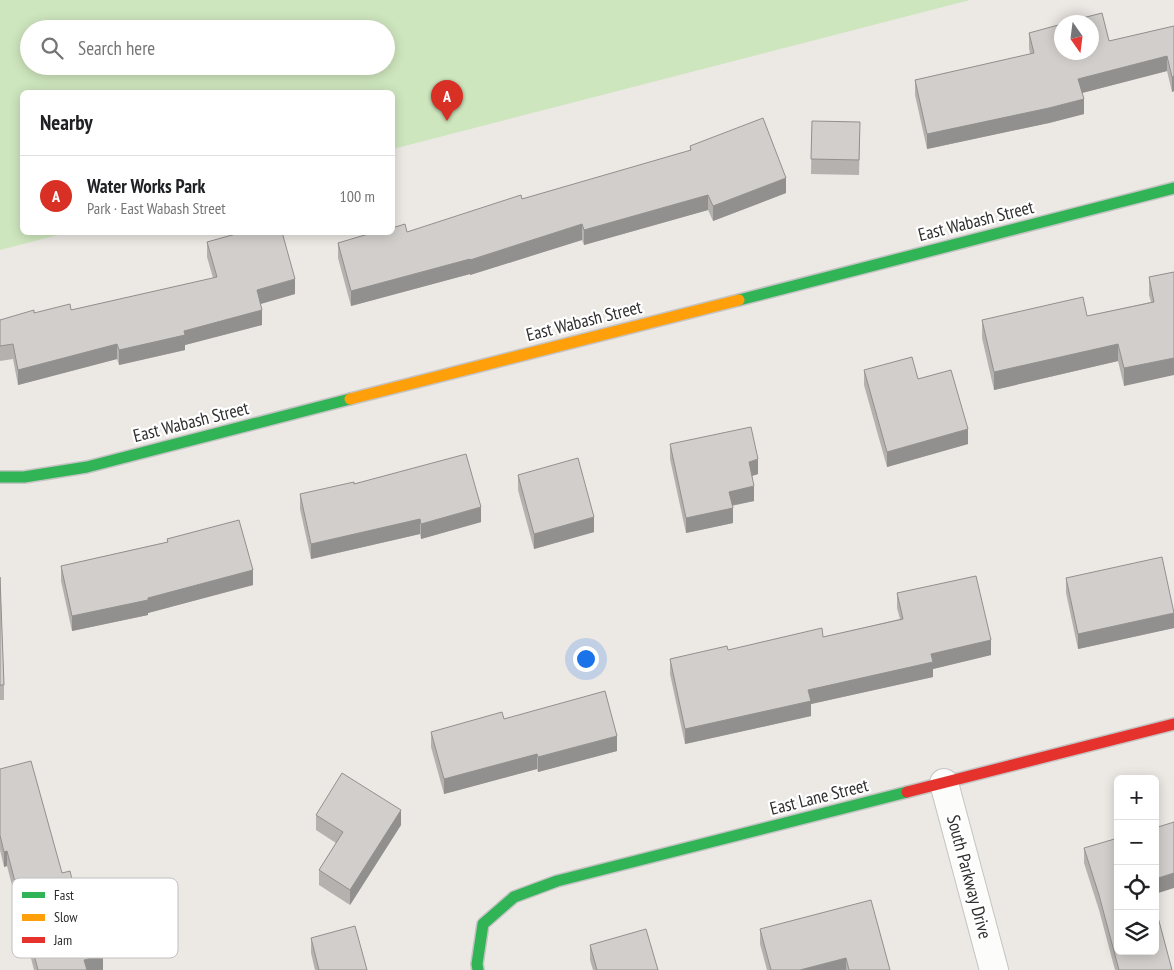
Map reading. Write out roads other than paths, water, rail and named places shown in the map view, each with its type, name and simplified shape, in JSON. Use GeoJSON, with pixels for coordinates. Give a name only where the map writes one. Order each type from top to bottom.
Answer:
{"type":"FeatureCollection","features":[{"type":"Feature","properties":{"kind":"street","name":"East Wabash Street"},"geometry":{"type":"LineString","coordinates":[[0,477],[24,477],[87,467],[1174,188]]}},
{"type":"Feature","properties":{"kind":"street","name":"East Lane Street"},"geometry":{"type":"LineString","coordinates":[[478,970],[477,964],[483,924],[514,897],[557,881],[1174,724]]}},
{"type":"Feature","properties":{"kind":"street","name":"South Parkway Drive"},"geometry":{"type":"LineString","coordinates":[[944,783],[994,970]]}},
{"type":"Feature","properties":{"kind":"place","name":"Water Works Park"},"geometry":{"type":"Point","coordinates":[447,121]}}]}
